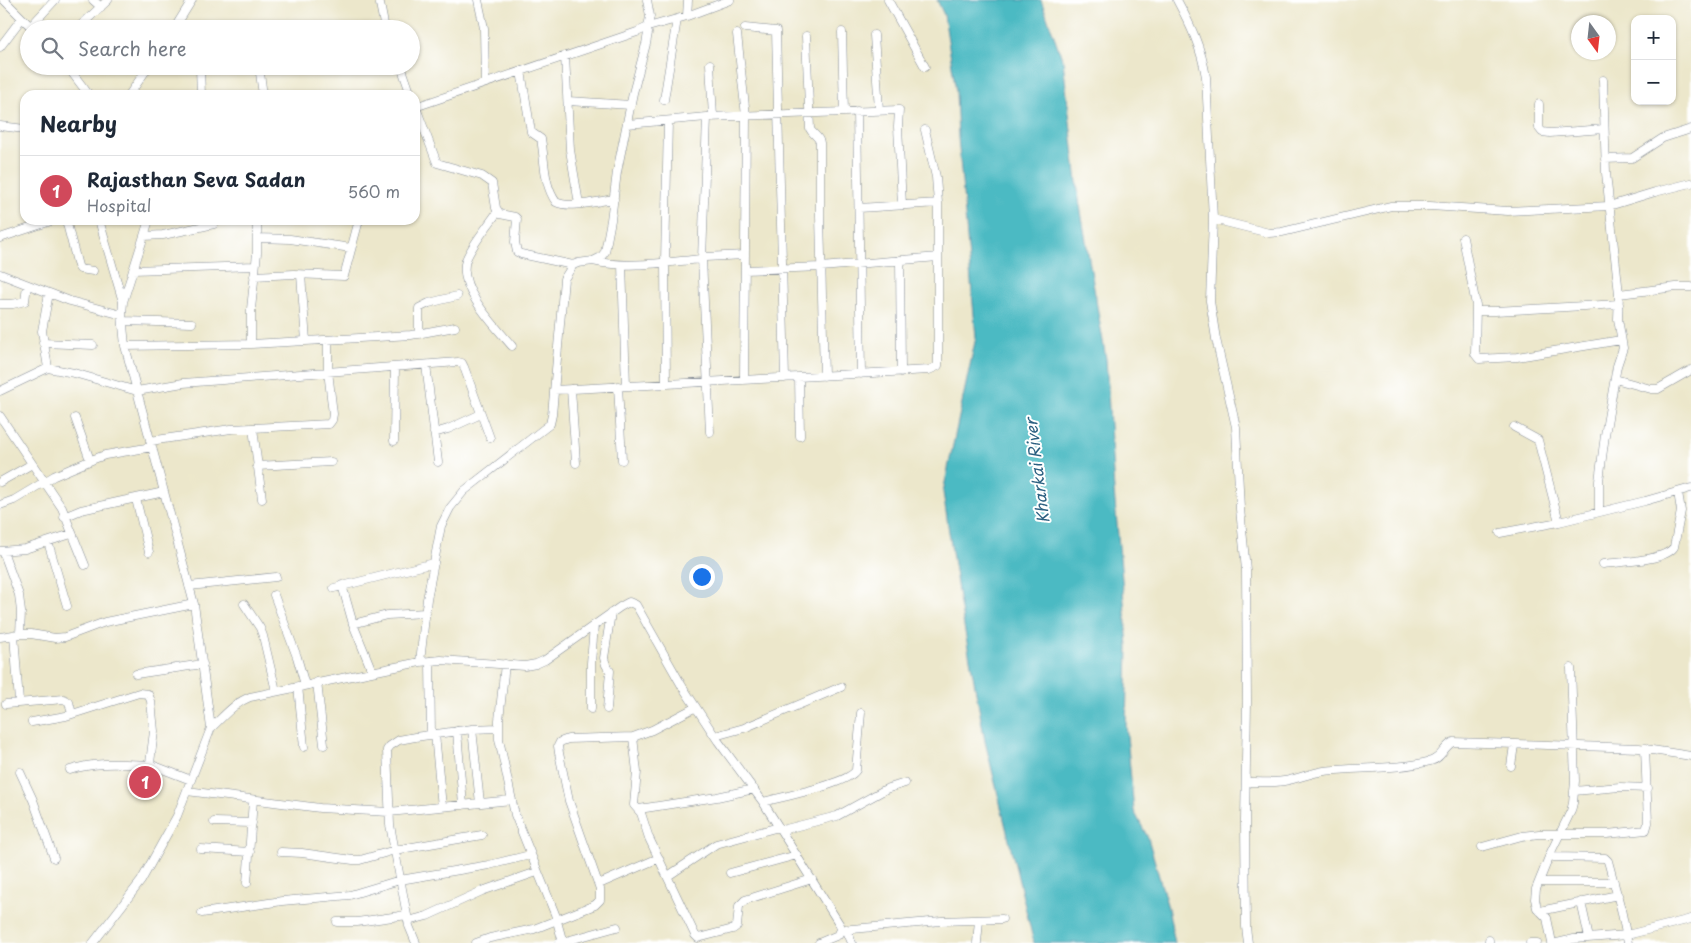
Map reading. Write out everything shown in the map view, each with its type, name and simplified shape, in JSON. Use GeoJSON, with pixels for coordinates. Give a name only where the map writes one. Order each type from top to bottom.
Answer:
{"type":"FeatureCollection","features":[{"type":"Feature","properties":{"kind":"street"},"geometry":{"type":"LineString","coordinates":[[39,20],[55,0]]}},
{"type":"Feature","properties":{"kind":"street"},"geometry":{"type":"LineString","coordinates":[[93,0],[101,7]]}},
{"type":"Feature","properties":{"kind":"street"},"geometry":{"type":"LineString","coordinates":[[87,20],[108,0]]}},
{"type":"Feature","properties":{"kind":"street"},"geometry":{"type":"LineString","coordinates":[[180,20],[192,0]]}},
{"type":"Feature","properties":{"kind":"street"},"geometry":{"type":"LineString","coordinates":[[478,0],[484,28],[485,83]]}},
{"type":"Feature","properties":{"kind":"street"},"geometry":{"type":"LineString","coordinates":[[420,120],[435,160],[442,165],[488,179],[494,188],[500,214],[517,219],[515,242],[517,252],[572,265],[593,261],[601,257],[605,252],[617,172],[648,33],[647,28],[650,16],[647,0]]}},
{"type":"Feature","properties":{"kind":"street"},"geometry":{"type":"LineString","coordinates":[[688,0],[688,16]]}},
{"type":"Feature","properties":{"kind":"street"},"geometry":{"type":"LineString","coordinates":[[420,104],[688,16],[730,0]]}},
{"type":"Feature","properties":{"kind":"street"},"geometry":{"type":"LineString","coordinates":[[888,0],[925,66]]}},
{"type":"Feature","properties":{"kind":"street"},"geometry":{"type":"LineString","coordinates":[[1177,0],[1195,35],[1206,77],[1213,219],[1210,301],[1236,427],[1240,510],[1246,570],[1248,702],[1245,904],[1248,943]]}},
{"type":"Feature","properties":{"kind":"street"},"geometry":{"type":"LineString","coordinates":[[9,2],[22,18]]}},
{"type":"Feature","properties":{"kind":"street"},"geometry":{"type":"LineString","coordinates":[[380,4],[384,20]]}},
{"type":"Feature","properties":{"kind":"street"},"geometry":{"type":"LineString","coordinates":[[664,100],[677,19]]}},
{"type":"Feature","properties":{"kind":"street"},"geometry":{"type":"LineString","coordinates":[[0,47],[20,21]]}},
{"type":"Feature","properties":{"kind":"street"},"geometry":{"type":"LineString","coordinates":[[745,28],[776,31],[785,378]]}},
{"type":"Feature","properties":{"kind":"street"},"geometry":{"type":"LineString","coordinates":[[842,32],[844,112]]}},
{"type":"Feature","properties":{"kind":"street"},"geometry":{"type":"LineString","coordinates":[[737,34],[746,116],[744,380]]}},
{"type":"Feature","properties":{"kind":"street"},"geometry":{"type":"LineString","coordinates":[[874,35],[879,110]]}},
{"type":"Feature","properties":{"kind":"street"},"geometry":{"type":"LineString","coordinates":[[806,36],[810,129],[819,138],[820,143],[824,376]]}},
{"type":"Feature","properties":{"kind":"street"},"geometry":{"type":"LineString","coordinates":[[565,56],[570,150],[579,204]]}},
{"type":"Feature","properties":{"kind":"street"},"geometry":{"type":"LineString","coordinates":[[710,64],[710,117],[702,259],[710,432]]}},
{"type":"Feature","properties":{"kind":"street"},"geometry":{"type":"LineString","coordinates":[[521,71],[531,132],[540,139],[543,161],[553,198],[559,204],[579,204],[614,199]]}},
{"type":"Feature","properties":{"kind":"street"},"geometry":{"type":"LineString","coordinates":[[74,75],[85,90]]}},
{"type":"Feature","properties":{"kind":"street"},"geometry":{"type":"LineString","coordinates":[[132,90],[143,75]]}},
{"type":"Feature","properties":{"kind":"street"},"geometry":{"type":"LineString","coordinates":[[200,75],[201,90]]}},
{"type":"Feature","properties":{"kind":"street"},"geometry":{"type":"LineString","coordinates":[[260,75],[262,90]]}},
{"type":"Feature","properties":{"kind":"street"},"geometry":{"type":"LineString","coordinates":[[404,75],[409,90]]}},
{"type":"Feature","properties":{"kind":"street"},"geometry":{"type":"LineString","coordinates":[[1599,512],[1599,481],[1617,366],[1622,352],[1618,319],[1619,294],[1605,159],[1602,80]]}},
{"type":"Feature","properties":{"kind":"street"},"geometry":{"type":"LineString","coordinates":[[568,101],[631,106]]}},
{"type":"Feature","properties":{"kind":"street"},"geometry":{"type":"LineString","coordinates":[[1539,104],[1539,128],[1542,132],[1604,129]]}},
{"type":"Feature","properties":{"kind":"street"},"geometry":{"type":"LineString","coordinates":[[627,124],[710,117],[899,110],[898,127],[902,206]]}},
{"type":"Feature","properties":{"kind":"street"},"geometry":{"type":"LineString","coordinates":[[857,111],[862,374]]}},
{"type":"Feature","properties":{"kind":"street"},"geometry":{"type":"LineString","coordinates":[[666,384],[665,262],[668,120]]}},
{"type":"Feature","properties":{"kind":"street"},"geometry":{"type":"LineString","coordinates":[[0,126],[20,128]]}},
{"type":"Feature","properties":{"kind":"street"},"geometry":{"type":"LineString","coordinates":[[1605,159],[1632,158],[1663,138],[1691,129]]}},
{"type":"Feature","properties":{"kind":"street"},"geometry":{"type":"LineString","coordinates":[[554,390],[901,372],[929,370],[938,366],[938,203],[936,177],[925,130]]}},
{"type":"Feature","properties":{"kind":"street"},"geometry":{"type":"LineString","coordinates":[[1213,219],[1269,233],[1296,230],[1391,206],[1430,206],[1508,211],[1609,206],[1691,183]]}},
{"type":"Feature","properties":{"kind":"street"},"geometry":{"type":"LineString","coordinates":[[859,208],[938,203]]}},
{"type":"Feature","properties":{"kind":"street"},"geometry":{"type":"LineString","coordinates":[[498,211],[467,258],[465,273],[483,312],[512,346]]}},
{"type":"Feature","properties":{"kind":"street"},"geometry":{"type":"LineString","coordinates":[[0,238],[39,225]]}},
{"type":"Feature","properties":{"kind":"street"},"geometry":{"type":"LineString","coordinates":[[67,225],[78,266],[80,269],[93,271]]}},
{"type":"Feature","properties":{"kind":"street"},"geometry":{"type":"LineString","coordinates":[[100,225],[123,302]]}},
{"type":"Feature","properties":{"kind":"street"},"geometry":{"type":"LineString","coordinates":[[147,225],[123,302],[122,318],[125,346],[194,604],[211,728]]}},
{"type":"Feature","properties":{"kind":"street"},"geometry":{"type":"LineString","coordinates":[[144,236],[170,234],[210,225]]}},
{"type":"Feature","properties":{"kind":"street"},"geometry":{"type":"LineString","coordinates":[[251,344],[251,309],[257,225]]}},
{"type":"Feature","properties":{"kind":"street"},"geometry":{"type":"LineString","coordinates":[[254,276],[344,276],[357,225]]}},
{"type":"Feature","properties":{"kind":"street"},"geometry":{"type":"LineString","coordinates":[[257,238],[290,239],[352,248]]}},
{"type":"Feature","properties":{"kind":"street"},"geometry":{"type":"LineString","coordinates":[[1463,238],[1476,311],[1475,354],[1479,359],[1517,357],[1621,340]]}},
{"type":"Feature","properties":{"kind":"street"},"geometry":{"type":"LineString","coordinates":[[593,261],[622,265],[745,255]]}},
{"type":"Feature","properties":{"kind":"street"},"geometry":{"type":"LineString","coordinates":[[745,270],[783,270],[938,257]]}},
{"type":"Feature","properties":{"kind":"street"},"geometry":{"type":"LineString","coordinates":[[900,260],[901,372]]}},
{"type":"Feature","properties":{"kind":"street"},"geometry":{"type":"LineString","coordinates":[[420,662],[440,526],[450,508],[464,491],[550,424],[564,280],[572,265]]}},
{"type":"Feature","properties":{"kind":"street"},"geometry":{"type":"LineString","coordinates":[[622,265],[622,460]]}},
{"type":"Feature","properties":{"kind":"street"},"geometry":{"type":"LineString","coordinates":[[134,270],[255,266]]}},
{"type":"Feature","properties":{"kind":"street"},"geometry":{"type":"LineString","coordinates":[[0,274],[27,286],[122,318],[192,323]]}},
{"type":"Feature","properties":{"kind":"street"},"geometry":{"type":"LineString","coordinates":[[301,275],[306,341]]}},
{"type":"Feature","properties":{"kind":"street"},"geometry":{"type":"LineString","coordinates":[[0,304],[13,304],[25,301],[27,286]]}},
{"type":"Feature","properties":{"kind":"street"},"geometry":{"type":"LineString","coordinates":[[1619,294],[1691,287]]}},
{"type":"Feature","properties":{"kind":"street"},"geometry":{"type":"LineString","coordinates":[[48,368],[42,331],[49,293]]}},
{"type":"Feature","properties":{"kind":"street"},"geometry":{"type":"LineString","coordinates":[[419,334],[420,308],[429,303],[457,296]]}},
{"type":"Feature","properties":{"kind":"street"},"geometry":{"type":"LineString","coordinates":[[1476,311],[1495,312],[1618,304]]}},
{"type":"Feature","properties":{"kind":"street"},"geometry":{"type":"LineString","coordinates":[[125,346],[251,344],[328,340],[419,334],[455,327]]}},
{"type":"Feature","properties":{"kind":"street"},"geometry":{"type":"LineString","coordinates":[[0,505],[14,500],[43,482],[105,455],[231,429],[329,424],[333,414],[328,371],[328,340]]}},
{"type":"Feature","properties":{"kind":"street"},"geometry":{"type":"LineString","coordinates":[[43,343],[93,345]]}},
{"type":"Feature","properties":{"kind":"street"},"geometry":{"type":"LineString","coordinates":[[0,391],[48,368],[74,373],[137,391],[183,383],[458,362],[462,363],[490,438]]}},
{"type":"Feature","properties":{"kind":"street"},"geometry":{"type":"LineString","coordinates":[[426,365],[438,462]]}},
{"type":"Feature","properties":{"kind":"street"},"geometry":{"type":"LineString","coordinates":[[394,441],[395,367]]}},
{"type":"Feature","properties":{"kind":"street"},"geometry":{"type":"LineString","coordinates":[[1615,379],[1651,389],[1658,389],[1691,370]]}},
{"type":"Feature","properties":{"kind":"street"},"geometry":{"type":"LineString","coordinates":[[799,377],[800,436]]}},
{"type":"Feature","properties":{"kind":"street"},"geometry":{"type":"LineString","coordinates":[[571,389],[576,463]]}},
{"type":"Feature","properties":{"kind":"street"},"geometry":{"type":"LineString","coordinates":[[434,433],[448,429],[481,414]]}},
{"type":"Feature","properties":{"kind":"street"},"geometry":{"type":"LineString","coordinates":[[0,416],[62,508],[84,565]]}},
{"type":"Feature","properties":{"kind":"street"},"geometry":{"type":"LineString","coordinates":[[75,418],[90,460]]}},
{"type":"Feature","properties":{"kind":"street"},"geometry":{"type":"LineString","coordinates":[[1514,427],[1538,440],[1559,522]]}},
{"type":"Feature","properties":{"kind":"street"},"geometry":{"type":"LineString","coordinates":[[253,428],[262,499]]}},
{"type":"Feature","properties":{"kind":"street"},"geometry":{"type":"LineString","coordinates":[[257,466],[330,462]]}},
{"type":"Feature","properties":{"kind":"street"},"geometry":{"type":"LineString","coordinates":[[0,482],[32,464]]}},
{"type":"Feature","properties":{"kind":"street"},"geometry":{"type":"LineString","coordinates":[[1500,533],[1559,522],[1691,488]]}},
{"type":"Feature","properties":{"kind":"street"},"geometry":{"type":"LineString","coordinates":[[64,517],[81,510],[164,492]]}},
{"type":"Feature","properties":{"kind":"street"},"geometry":{"type":"LineString","coordinates":[[1602,564],[1651,558],[1672,551],[1681,511],[1678,492]]}},
{"type":"Feature","properties":{"kind":"street"},"geometry":{"type":"LineString","coordinates":[[136,499],[149,552]]}},
{"type":"Feature","properties":{"kind":"street"},"geometry":{"type":"LineString","coordinates":[[19,702],[17,634],[21,612],[19,595],[1,551],[25,549],[71,534]]}},
{"type":"Feature","properties":{"kind":"street"},"geometry":{"type":"LineString","coordinates":[[48,542],[67,606]]}},
{"type":"Feature","properties":{"kind":"street"},"geometry":{"type":"LineString","coordinates":[[372,672],[338,586],[434,562]]}},
{"type":"Feature","properties":{"kind":"street"},"geometry":{"type":"LineString","coordinates":[[189,586],[276,577]]}},
{"type":"Feature","properties":{"kind":"street"},"geometry":{"type":"LineString","coordinates":[[274,595],[298,657],[302,686],[304,747]]}},
{"type":"Feature","properties":{"kind":"street"},"geometry":{"type":"LineString","coordinates":[[93,943],[141,881],[177,816],[211,728],[242,700],[317,682],[420,662],[441,660],[525,666],[536,664],[545,660],[628,602],[636,605],[682,686],[715,736],[763,802],[852,943]]}},
{"type":"Feature","properties":{"kind":"street"},"geometry":{"type":"LineString","coordinates":[[0,637],[31,634],[55,638],[65,637],[104,622],[194,604]]}},
{"type":"Feature","properties":{"kind":"street"},"geometry":{"type":"LineString","coordinates":[[244,604],[260,628],[263,636],[276,691]]}},
{"type":"Feature","properties":{"kind":"street"},"geometry":{"type":"LineString","coordinates":[[353,624],[387,616],[426,613]]}},
{"type":"Feature","properties":{"kind":"street"},"geometry":{"type":"LineString","coordinates":[[607,708],[610,671],[604,658],[611,613]]}},
{"type":"Feature","properties":{"kind":"street"},"geometry":{"type":"LineString","coordinates":[[591,709],[590,663],[594,625]]}},
{"type":"Feature","properties":{"kind":"street"},"geometry":{"type":"LineString","coordinates":[[430,661],[433,735],[442,807]]}},
{"type":"Feature","properties":{"kind":"street"},"geometry":{"type":"LineString","coordinates":[[136,674],[203,664]]}},
{"type":"Feature","properties":{"kind":"street"},"geometry":{"type":"LineString","coordinates":[[505,664],[498,728],[499,739],[515,815],[556,920],[561,943],[617,927]]}},
{"type":"Feature","properties":{"kind":"street"},"geometry":{"type":"LineString","coordinates":[[1552,943],[1549,923],[1535,905],[1535,899],[1550,852],[1571,811],[1574,791],[1571,668]]}},
{"type":"Feature","properties":{"kind":"street"},"geometry":{"type":"LineString","coordinates":[[317,682],[324,745]]}},
{"type":"Feature","properties":{"kind":"street"},"geometry":{"type":"LineString","coordinates":[[715,736],[744,728],[841,687]]}},
{"type":"Feature","properties":{"kind":"street"},"geometry":{"type":"LineString","coordinates":[[32,722],[72,714],[139,693],[148,694],[151,701],[154,731],[150,759],[152,765]]}},
{"type":"Feature","properties":{"kind":"street"},"geometry":{"type":"LineString","coordinates":[[6,704],[64,699],[69,702],[72,714]]}},
{"type":"Feature","properties":{"kind":"street"},"geometry":{"type":"LineString","coordinates":[[476,943],[490,938],[525,932],[599,903],[601,896],[598,884],[569,801],[558,746],[560,742],[568,739],[634,737],[652,730],[696,707]]}},
{"type":"Feature","properties":{"kind":"street"},"geometry":{"type":"LineString","coordinates":[[763,802],[832,784],[852,775],[856,770],[861,713]]}},
{"type":"Feature","properties":{"kind":"street"},"geometry":{"type":"LineString","coordinates":[[416,943],[408,918],[394,850],[389,812],[387,750],[399,740],[472,729],[498,728]]}},
{"type":"Feature","properties":{"kind":"street"},"geometry":{"type":"LineString","coordinates":[[472,729],[480,803]]}},
{"type":"Feature","properties":{"kind":"street"},"geometry":{"type":"LineString","coordinates":[[457,731],[463,805]]}},
{"type":"Feature","properties":{"kind":"street"},"geometry":{"type":"LineString","coordinates":[[634,737],[638,772],[634,805],[639,809],[649,838],[698,938],[733,929],[737,926],[739,906],[745,900],[812,879]]}},
{"type":"Feature","properties":{"kind":"street"},"geometry":{"type":"LineString","coordinates":[[1246,782],[1285,781],[1326,771],[1407,765],[1431,761],[1437,759],[1448,744],[1453,742],[1646,748],[1691,756]]}},
{"type":"Feature","properties":{"kind":"street"},"geometry":{"type":"LineString","coordinates":[[1511,766],[1514,745]]}},
{"type":"Feature","properties":{"kind":"street"},"geometry":{"type":"LineString","coordinates":[[1482,848],[1532,834],[1607,834],[1646,830],[1648,823],[1648,788],[1646,748]]}},
{"type":"Feature","properties":{"kind":"street"},"geometry":{"type":"LineString","coordinates":[[70,770],[85,765],[100,764],[152,765],[191,780]]}},
{"type":"Feature","properties":{"kind":"street"},"geometry":{"type":"LineString","coordinates":[[20,772],[33,800],[54,858]]}},
{"type":"Feature","properties":{"kind":"street"},"geometry":{"type":"LineString","coordinates":[[668,876],[716,844],[838,816],[886,789],[905,783]]}},
{"type":"Feature","properties":{"kind":"street"},"geometry":{"type":"LineString","coordinates":[[1574,791],[1620,787],[1648,788]]}},
{"type":"Feature","properties":{"kind":"street"},"geometry":{"type":"LineString","coordinates":[[639,809],[717,797],[754,789]]}},
{"type":"Feature","properties":{"kind":"street"},"geometry":{"type":"LineString","coordinates":[[187,791],[320,808],[389,812],[512,800]]}},
{"type":"Feature","properties":{"kind":"street"},"geometry":{"type":"LineString","coordinates":[[247,884],[253,800]]}},
{"type":"Feature","properties":{"kind":"street"},"geometry":{"type":"LineString","coordinates":[[214,822],[252,823]]}},
{"type":"Feature","properties":{"kind":"street"},"geometry":{"type":"LineString","coordinates":[[281,852],[360,860],[394,850],[482,835]]}},
{"type":"Feature","properties":{"kind":"street"},"geometry":{"type":"LineString","coordinates":[[201,849],[250,852]]}},
{"type":"Feature","properties":{"kind":"street"},"geometry":{"type":"LineString","coordinates":[[1550,852],[1551,856],[1554,857],[1605,858],[1611,866],[1627,939]]}},
{"type":"Feature","properties":{"kind":"street"},"geometry":{"type":"LineString","coordinates":[[202,913],[282,901],[350,895],[400,880],[489,865],[530,855]]}},
{"type":"Feature","properties":{"kind":"street"},"geometry":{"type":"LineString","coordinates":[[730,873],[797,855]]}},
{"type":"Feature","properties":{"kind":"street"},"geometry":{"type":"LineString","coordinates":[[598,884],[659,858]]}},
{"type":"Feature","properties":{"kind":"street"},"geometry":{"type":"LineString","coordinates":[[337,922],[427,916],[482,891],[537,872]]}},
{"type":"Feature","properties":{"kind":"street"},"geometry":{"type":"LineString","coordinates":[[1539,882],[1614,882]]}},
{"type":"Feature","properties":{"kind":"street"},"geometry":{"type":"LineString","coordinates":[[1540,911],[1618,895]]}},
{"type":"Feature","properties":{"kind":"street"},"geometry":{"type":"LineString","coordinates":[[1581,902],[1589,938]]}},
{"type":"Feature","properties":{"kind":"street"},"geometry":{"type":"LineString","coordinates":[[820,943],[838,935],[843,930],[941,921],[1002,919]]}},
{"type":"Feature","properties":{"kind":"street"},"geometry":{"type":"LineString","coordinates":[[1557,943],[1589,938],[1627,939],[1691,919]]}},
{"type":"Feature","properties":{"kind":"street"},"geometry":{"type":"LineString","coordinates":[[977,943],[979,920]]}},
{"type":"Feature","properties":{"kind":"street"},"geometry":{"type":"LineString","coordinates":[[1530,943],[1536,943]]}},
{"type":"Feature","properties":{"kind":"water","name":"Kharkai River"},"geometry":{"type":"Polygon","coordinates":[[[937,0],[1041,0],[1063,61],[1079,200],[1106,359],[1114,491],[1128,646],[1126,725],[1134,811],[1148,838],[1168,908],[1175,943],[1034,943],[985,741],[960,604],[943,492],[976,337],[958,137],[956,91],[944,15],[937,0]]]}},
{"type":"Feature","properties":{"kind":"place","name":"Rajasthan Seva Sadan"},"geometry":{"type":"Point","coordinates":[145,782]}}]}
